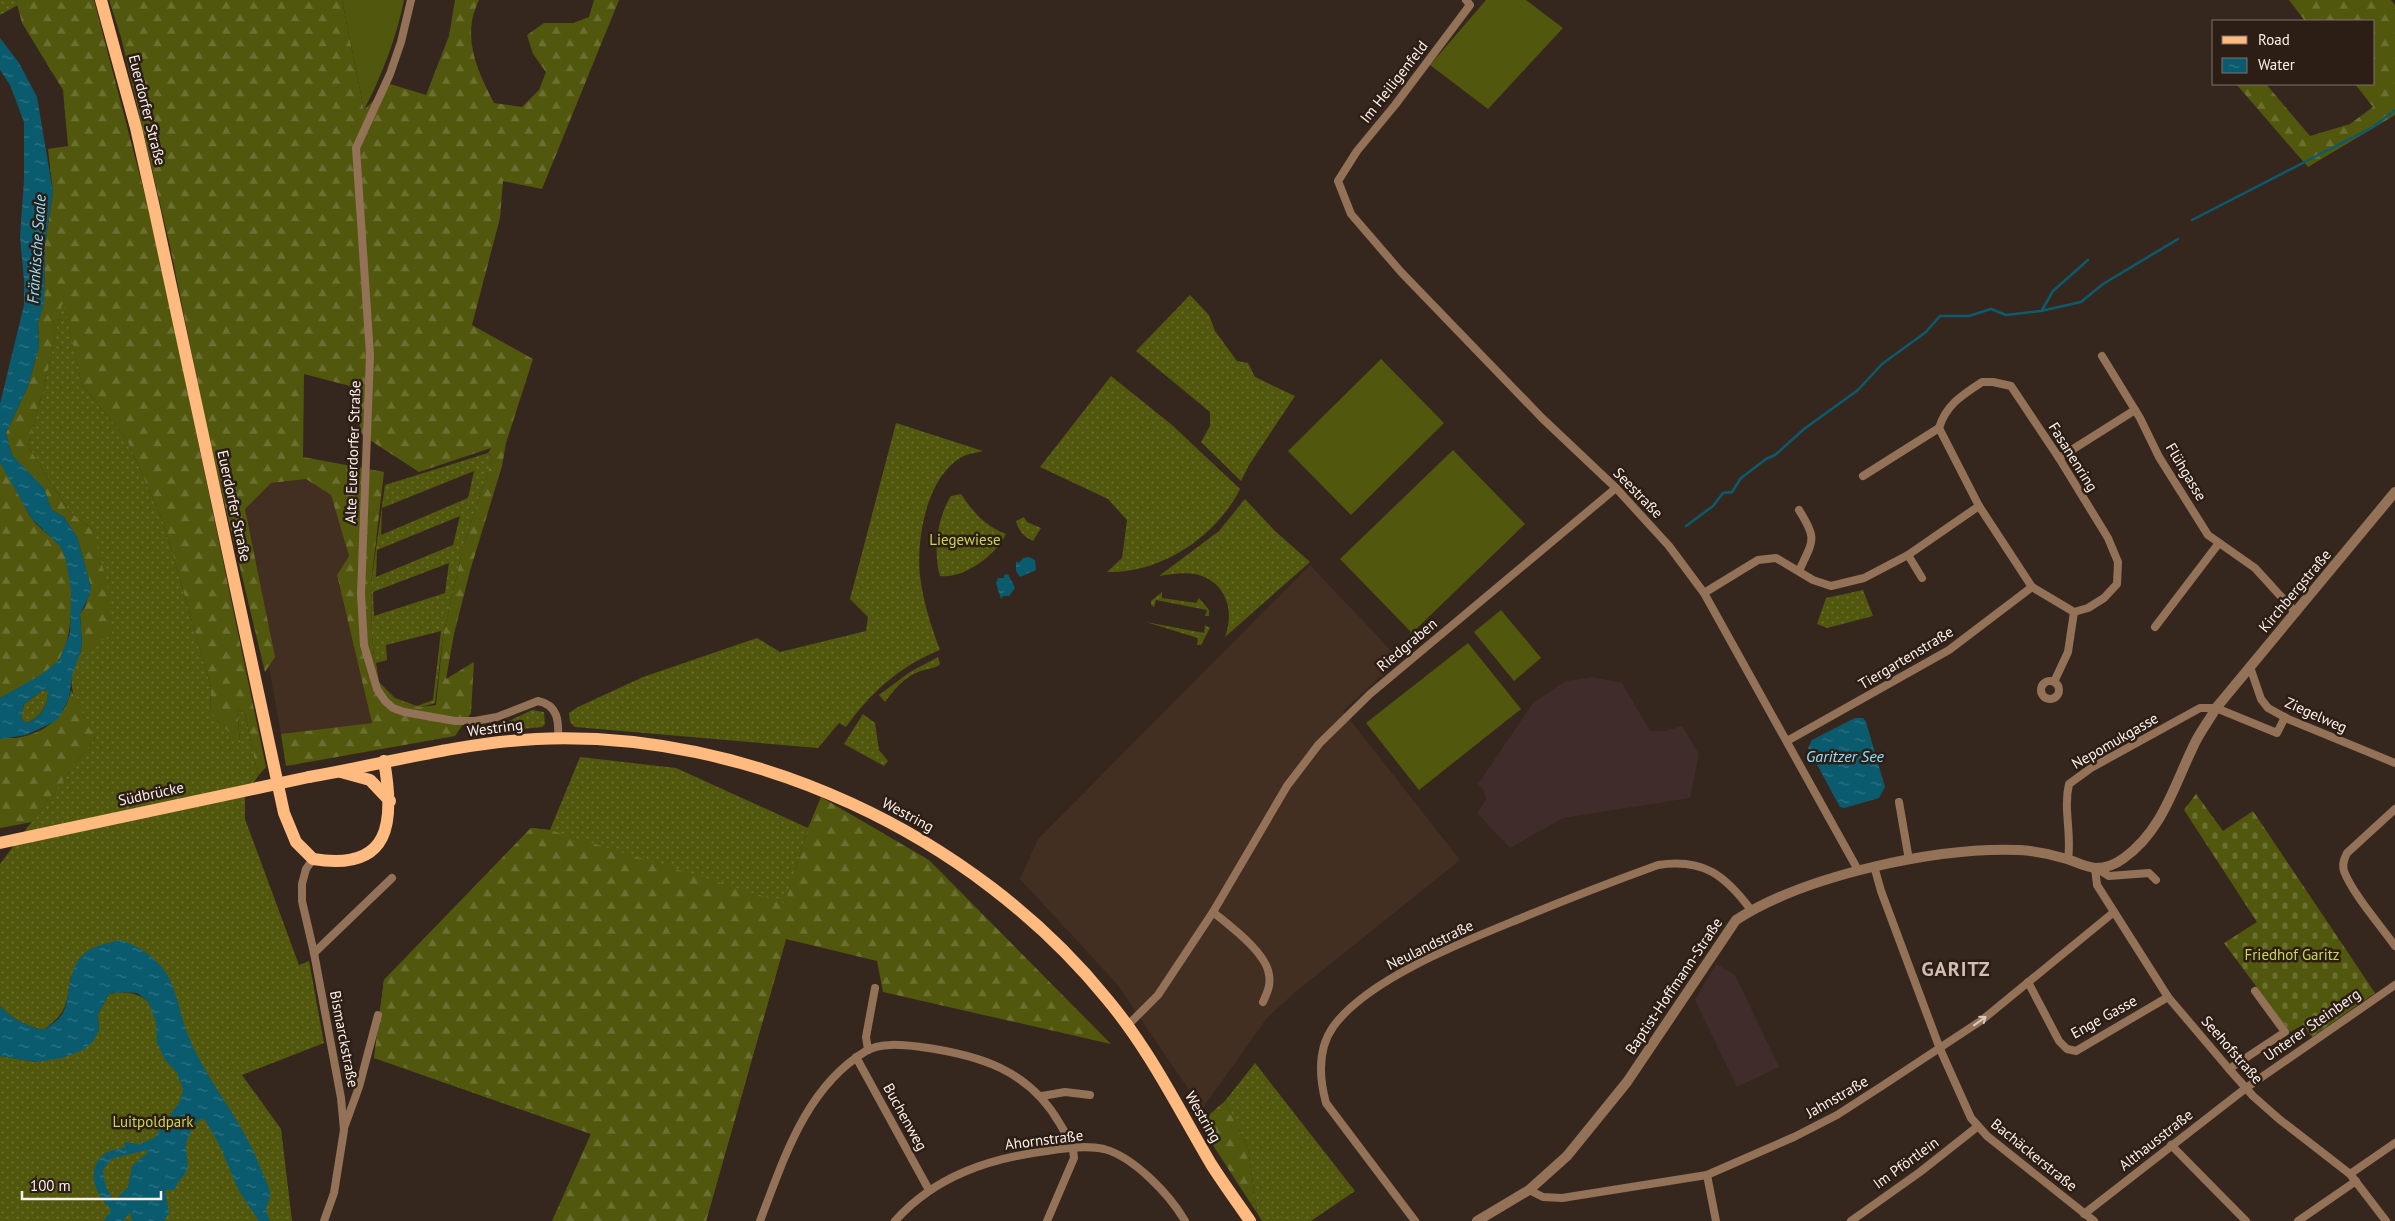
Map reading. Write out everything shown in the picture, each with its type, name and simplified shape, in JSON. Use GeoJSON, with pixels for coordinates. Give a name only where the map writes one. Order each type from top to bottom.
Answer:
{"type":"FeatureCollection","features":[{"type":"Feature","properties":{"kind":"main road","name":"Euerdorfer Straße"},"geometry":{"type":"LineString","coordinates":[[101,0],[136,128],[155,212],[284,813],[296,842],[313,859]]}},
{"type":"Feature","properties":{"kind":"main road","name":"Westring"},"geometry":{"type":"LineString","coordinates":[[339,771],[384,761],[501,742],[590,738],[677,747],[812,785],[906,832],[948,856],[1019,909],[1088,975],[1128,1025],[1213,1167],[1250,1221]]}},
{"type":"Feature","properties":{"kind":"main road"},"geometry":{"type":"LineString","coordinates":[[313,859],[346,862],[372,851],[380,842],[388,826],[390,801],[384,761]]}},
{"type":"Feature","properties":{"kind":"main road"},"geometry":{"type":"LineString","coordinates":[[339,771],[370,780],[390,801]]}},
{"type":"Feature","properties":{"kind":"main road","name":"Südbrücke"},"geometry":{"type":"LineString","coordinates":[[0,843],[339,771]]}},
{"type":"Feature","properties":{"kind":"street","name":"Alte Euerdorfer Straße"},"geometry":{"type":"LineString","coordinates":[[411,0],[401,42],[390,74],[356,148],[370,355],[360,594],[364,644],[378,689],[385,701],[393,708],[455,721],[475,721],[497,717],[538,701],[550,705],[555,710],[558,739]]}},
{"type":"Feature","properties":{"kind":"street","name":"Im Heiligenfeld"},"geometry":{"type":"LineString","coordinates":[[1338,182],[1357,151],[1470,5],[1466,0]]}},
{"type":"Feature","properties":{"kind":"street","name":"Seestraße"},"geometry":{"type":"LineString","coordinates":[[1338,182],[1351,214],[1401,272],[1542,418],[1616,488],[1669,546],[1704,593],[1858,870]]}},
{"type":"Feature","properties":{"kind":"street","name":"Flühgasse"},"geometry":{"type":"LineString","coordinates":[[2102,356],[2135,410],[2160,457],[2208,535],[2255,568],[2296,613]]}},
{"type":"Feature","properties":{"kind":"street","name":"Fasanenring"},"geometry":{"type":"LineString","coordinates":[[1939,428],[1943,414],[1958,398],[1982,382],[2011,386],[2059,458],[2108,538],[2118,562],[2117,584],[2104,598],[2088,608],[2074,612]]}},
{"type":"Feature","properties":{"kind":"street"},"geometry":{"type":"LineString","coordinates":[[2059,458],[2135,410]]}},
{"type":"Feature","properties":{"kind":"street"},"geometry":{"type":"LineString","coordinates":[[1863,476],[1939,428],[1979,506],[2032,587],[2074,612],[2068,652],[2054,682]]}},
{"type":"Feature","properties":{"kind":"street","name":"Riedgraben"},"geometry":{"type":"LineString","coordinates":[[1128,1025],[1154,1000],[1213,912],[1287,786],[1319,744],[1370,694],[1616,488]]}},
{"type":"Feature","properties":{"kind":"street","name":"Kirchbergstraße"},"geometry":{"type":"LineString","coordinates":[[2095,868],[2114,865],[2143,842],[2164,810],[2193,746],[2216,708],[2395,492]]}},
{"type":"Feature","properties":{"kind":"street"},"geometry":{"type":"LineString","coordinates":[[1704,593],[1758,560],[1776,558],[1813,580],[1831,586],[1864,578],[1908,555],[1979,506]]}},
{"type":"Feature","properties":{"kind":"street"},"geometry":{"type":"LineString","coordinates":[[1799,510],[1811,529],[1813,540],[1800,571]]}},
{"type":"Feature","properties":{"kind":"street"},"geometry":{"type":"LineString","coordinates":[[2155,628],[2219,543]]}},
{"type":"Feature","properties":{"kind":"street"},"geometry":{"type":"LineString","coordinates":[[1908,555],[1922,578]]}},
{"type":"Feature","properties":{"kind":"street","name":"Tiergartenstraße"},"geometry":{"type":"LineString","coordinates":[[1787,741],[1949,650],[2032,587]]}},
{"type":"Feature","properties":{"kind":"street","name":"Ziegelweg"},"geometry":{"type":"LineString","coordinates":[[2250,667],[2262,700],[2268,708],[2285,717],[2395,763]]}},
{"type":"Feature","properties":{"kind":"street","name":"Nepomukgasse"},"geometry":{"type":"LineString","coordinates":[[2068,859],[2070,845],[2066,794],[2069,784],[2091,768],[2200,708],[2216,708]]}},
{"type":"Feature","properties":{"kind":"street"},"geometry":{"type":"LineString","coordinates":[[2216,708],[2277,733],[2285,717]]}},
{"type":"Feature","properties":{"kind":"street"},"geometry":{"type":"LineString","coordinates":[[2385,760],[2395,755]]}},
{"type":"Feature","properties":{"kind":"street"},"geometry":{"type":"LineString","coordinates":[[1899,802],[1909,860]]}},
{"type":"Feature","properties":{"kind":"street"},"geometry":{"type":"LineString","coordinates":[[2395,809],[2347,853],[2343,861],[2344,871],[2395,946]]}},
{"type":"Feature","properties":{"kind":"street","name":"Baptist-Hoffmann-Straße"},"geometry":{"type":"LineString","coordinates":[[1477,1221],[1529,1190],[1553,1171],[1567,1156],[1627,1082],[1736,920],[1751,910],[1775,899],[1858,870],[1909,860],[2005,850],[2043,852],[2095,868]]}},
{"type":"Feature","properties":{"kind":"street","name":"Bismarckstraße"},"geometry":{"type":"LineString","coordinates":[[313,859],[306,869],[301,894],[341,1098],[344,1130]]}},
{"type":"Feature","properties":{"kind":"street","name":"Neulandstraße"},"geometry":{"type":"LineString","coordinates":[[1415,1221],[1326,1104],[1321,1084],[1320,1066],[1324,1045],[1333,1027],[1351,1006],[1413,966],[1472,939],[1658,865],[1676,862],[1699,864],[1721,876],[1739,894],[1751,910]]}},
{"type":"Feature","properties":{"kind":"street","name":"Bachäckerstraße"},"geometry":{"type":"LineString","coordinates":[[1874,866],[1881,891],[1940,1049],[1977,1127],[2094,1221]]}},
{"type":"Feature","properties":{"kind":"street"},"geometry":{"type":"LineString","coordinates":[[2095,868],[2109,876],[2149,873],[2156,880]]}},
{"type":"Feature","properties":{"kind":"street","name":"Seehofstraße"},"geometry":{"type":"LineString","coordinates":[[2095,868],[2097,885],[2168,997],[2246,1088],[2279,1120],[2350,1174],[2386,1221]]}},
{"type":"Feature","properties":{"kind":"street"},"geometry":{"type":"LineString","coordinates":[[314,953],[392,878]]}},
{"type":"Feature","properties":{"kind":"street"},"geometry":{"type":"LineString","coordinates":[[1213,912],[1265,961],[1270,974],[1269,988],[1263,1002]]}},
{"type":"Feature","properties":{"kind":"street","name":"Jahnstraße"},"geometry":{"type":"LineString","coordinates":[[1529,1190],[1543,1197],[1562,1198],[1707,1175],[1794,1137],[1837,1115],[1982,1020],[2114,912]]}},
{"type":"Feature","properties":{"kind":"street","name":"Enge Gasse"},"geometry":{"type":"LineString","coordinates":[[2028,982],[2059,1041],[2067,1049],[2076,1051],[2168,997]]}},
{"type":"Feature","properties":{"kind":"street","name":"Unterer Steinberg"},"geometry":{"type":"LineString","coordinates":[[2246,1088],[2395,985]]}},
{"type":"Feature","properties":{"kind":"street"},"geometry":{"type":"LineString","coordinates":[[868,1050],[866,1037],[876,988]]}},
{"type":"Feature","properties":{"kind":"street"},"geometry":{"type":"LineString","coordinates":[[2229,1068],[2285,1032],[2255,991]]}},
{"type":"Feature","properties":{"kind":"street","name":"Bismarckstraße"},"geometry":{"type":"LineString","coordinates":[[324,1221],[334,1193],[344,1130],[356,1096],[378,1015]]}},
{"type":"Feature","properties":{"kind":"street"},"geometry":{"type":"LineString","coordinates":[[760,1221],[786,1153],[802,1118],[835,1075],[856,1057],[868,1050],[887,1045],[915,1046],[971,1056],[1010,1072],[1042,1096],[1074,1147],[1074,1158],[1070,1171],[1047,1221]]}},
{"type":"Feature","properties":{"kind":"street","name":"Buchenweg"},"geometry":{"type":"LineString","coordinates":[[856,1057],[929,1190]]}},
{"type":"Feature","properties":{"kind":"street","name":"Althausstraße"},"geometry":{"type":"LineString","coordinates":[[2084,1214],[2246,1088]]}},
{"type":"Feature","properties":{"kind":"street"},"geometry":{"type":"LineString","coordinates":[[1042,1096],[1065,1092],[1090,1095]]}},
{"type":"Feature","properties":{"kind":"street","name":"Im Pförtlein"},"geometry":{"type":"LineString","coordinates":[[1850,1221],[1920,1172],[1977,1127]]}},
{"type":"Feature","properties":{"kind":"street"},"geometry":{"type":"LineString","coordinates":[[2350,1174],[2395,1144]]}},
{"type":"Feature","properties":{"kind":"street"},"geometry":{"type":"LineString","coordinates":[[2171,1145],[2246,1221]]}},
{"type":"Feature","properties":{"kind":"street","name":"Ahornstraße"},"geometry":{"type":"LineString","coordinates":[[895,1221],[929,1190],[968,1170],[1012,1155],[1074,1147],[1103,1149],[1118,1154],[1150,1179],[1177,1206],[1186,1221]]}},
{"type":"Feature","properties":{"kind":"street"},"geometry":{"type":"LineString","coordinates":[[1707,1175],[1716,1221]]}},
{"type":"Feature","properties":{"kind":"street"},"geometry":{"type":"LineString","coordinates":[[2298,1221],[2356,1181]]}},
{"type":"Feature","properties":{"kind":"shaded area"},"geometry":{"type":"Polygon","coordinates":[[[306,479],[331,495],[349,556],[337,576],[372,723],[281,734],[240,505],[271,483],[306,479]]]}},
{"type":"Feature","properties":{"kind":"shaded area"},"geometry":{"type":"Polygon","coordinates":[[[1310,565],[1399,659],[1343,711],[1460,860],[1293,994],[1267,1018],[1202,1109],[1117,984],[1020,879],[1038,839],[1310,565]]]}},
{"type":"Feature","properties":{"kind":"shaded area"},"geometry":{"type":"Polygon","coordinates":[[[1593,677],[1622,683],[1650,731],[1666,731],[1682,726],[1699,754],[1690,798],[1563,818],[1510,848],[1477,813],[1486,800],[1484,791],[1478,784],[1533,703],[1566,681],[1593,677]]]}},
{"type":"Feature","properties":{"kind":"shaded area"},"geometry":{"type":"Polygon","coordinates":[[[1716,964],[1735,975],[1779,1067],[1737,1087],[1695,1000],[1716,964]]]}},
{"type":"Feature","properties":{"kind":"green space"},"geometry":{"type":"Polygon","coordinates":[[[0,0],[16,0],[18,5],[0,15],[0,0]]]}},
{"type":"Feature","properties":{"kind":"green space"},"geometry":{"type":"Polygon","coordinates":[[[16,0],[94,0],[153,226],[266,767],[258,776],[245,713],[237,710],[240,743],[210,713],[211,687],[163,521],[127,440],[82,385],[63,300],[45,383],[28,446],[69,511],[93,530],[110,596],[112,634],[80,654],[82,644],[80,614],[85,607],[91,587],[77,537],[64,517],[52,510],[12,455],[6,433],[28,386],[39,347],[38,323],[44,302],[45,244],[53,192],[48,149],[68,146],[63,90],[22,23],[16,0]]]}},
{"type":"Feature","properties":{"kind":"green space"},"geometry":{"type":"Polygon","coordinates":[[[109,0],[342,0],[364,110],[390,84],[426,95],[449,36],[455,0],[479,0],[471,27],[471,40],[473,53],[482,78],[494,103],[522,107],[539,90],[546,72],[533,54],[527,35],[544,23],[573,23],[589,17],[594,0],[619,0],[542,189],[503,181],[500,218],[472,325],[533,359],[506,443],[502,466],[470,571],[454,634],[446,679],[474,662],[471,713],[455,736],[286,766],[281,734],[372,723],[337,575],[349,556],[331,495],[306,479],[271,483],[245,509],[275,657],[265,672],[207,430],[170,246],[121,37],[109,0]],[[304,374],[303,457],[384,472],[371,584],[372,636],[377,684],[391,696],[404,703],[418,706],[436,705],[443,636],[464,543],[493,457],[488,453],[491,448],[419,472],[362,435],[350,386],[304,374]]]}},
{"type":"Feature","properties":{"kind":"green space"},"geometry":{"type":"Polygon","coordinates":[[[342,0],[404,0],[388,56],[364,110],[342,0]]]}},
{"type":"Feature","properties":{"kind":"green space"},"geometry":{"type":"Polygon","coordinates":[[[1486,0],[1526,0],[1563,28],[1488,109],[1430,65],[1486,0]]]}},
{"type":"Feature","properties":{"kind":"green space"},"geometry":{"type":"Polygon","coordinates":[[[2289,0],[2391,0],[2395,5],[2395,115],[2308,167],[2237,85],[2267,85],[2310,136],[2350,124],[2373,107],[2356,85],[2375,85],[2375,20],[2304,20],[2289,0]]]}},
{"type":"Feature","properties":{"kind":"green space"},"geometry":{"type":"Polygon","coordinates":[[[1190,295],[1209,315],[1215,331],[1237,361],[1248,363],[1255,377],[1295,396],[1249,465],[1241,481],[1201,442],[1210,426],[1210,412],[1136,351],[1190,295]]]}},
{"type":"Feature","properties":{"kind":"green space","name":"Luitpoldpark"},"geometry":{"type":"Polygon","coordinates":[[[63,298],[82,385],[127,440],[163,521],[211,687],[210,713],[240,742],[237,710],[245,713],[258,776],[245,796],[245,819],[299,965],[309,961],[324,1043],[242,1075],[281,1129],[292,1221],[0,1221],[0,1056],[36,1062],[99,1031],[98,1014],[109,994],[130,993],[148,1001],[171,982],[71,976],[67,1001],[62,1013],[43,1030],[20,1021],[0,1006],[0,864],[95,738],[75,698],[72,688],[72,677],[79,655],[94,643],[112,634],[93,530],[69,511],[28,446],[45,383],[63,298]]]}},
{"type":"Feature","properties":{"kind":"green space"},"geometry":{"type":"Polygon","coordinates":[[[1381,359],[1444,423],[1351,515],[1288,451],[1381,359]]]}},
{"type":"Feature","properties":{"kind":"green space"},"geometry":{"type":"Polygon","coordinates":[[[1111,376],[1172,425],[1240,489],[1230,506],[1217,522],[1184,549],[1147,567],[1107,572],[1122,558],[1127,520],[1108,499],[1040,467],[1111,376]]]}},
{"type":"Feature","properties":{"kind":"green space"},"geometry":{"type":"Polygon","coordinates":[[[896,423],[983,451],[964,456],[951,465],[941,477],[933,492],[922,527],[919,561],[920,576],[923,595],[940,650],[912,664],[887,681],[866,702],[846,727],[839,723],[818,748],[575,727],[570,722],[569,713],[578,707],[643,677],[757,638],[780,652],[866,631],[868,617],[850,599],[896,423]]]}},
{"type":"Feature","properties":{"kind":"green space"},"geometry":{"type":"Polygon","coordinates":[[[1453,450],[1525,524],[1412,633],[1340,559],[1453,450]]]}},
{"type":"Feature","properties":{"kind":"green space"},"geometry":{"type":"Polygon","coordinates":[[[488,453],[493,457],[464,543],[443,636],[435,703],[417,706],[433,700],[441,631],[386,645],[387,660],[376,663],[379,682],[395,698],[416,706],[397,700],[377,684],[372,636],[371,584],[385,485],[488,453]],[[474,471],[382,508],[381,535],[468,498],[474,471]],[[460,516],[377,550],[376,577],[453,545],[460,516]],[[449,563],[373,592],[374,616],[445,593],[449,563]]]}},
{"type":"Feature","properties":{"kind":"green space"},"geometry":{"type":"Polygon","coordinates":[[[0,463],[7,472],[33,520],[60,546],[69,570],[71,604],[68,637],[64,651],[58,661],[39,677],[0,698],[0,463]]]}},
{"type":"Feature","properties":{"kind":"green space","name":"Liegewiese"},"geometry":{"type":"Polygon","coordinates":[[[961,494],[980,518],[1006,534],[995,550],[969,570],[959,574],[940,576],[937,546],[942,514],[951,496],[961,494]]]}},
{"type":"Feature","properties":{"kind":"green space"},"geometry":{"type":"Polygon","coordinates":[[[1245,499],[1274,530],[1310,562],[1225,637],[1228,628],[1229,610],[1227,601],[1218,586],[1197,574],[1180,573],[1159,576],[1219,531],[1245,499]]]}},
{"type":"Feature","properties":{"kind":"green space","name":"Liegewiese"},"geometry":{"type":"Polygon","coordinates":[[[1024,517],[1027,522],[1041,528],[1033,541],[1022,533],[1018,527],[1016,521],[1024,517]]]}},
{"type":"Feature","properties":{"kind":"green space"},"geometry":{"type":"Polygon","coordinates":[[[1863,590],[1873,616],[1827,628],[1817,624],[1826,598],[1863,590]]]}},
{"type":"Feature","properties":{"kind":"green space"},"geometry":{"type":"Polygon","coordinates":[[[1162,592],[1162,598],[1196,603],[1199,598],[1209,610],[1209,616],[1205,616],[1207,610],[1156,600],[1154,607],[1151,605],[1151,601],[1162,592]]]}},
{"type":"Feature","properties":{"kind":"green space"},"geometry":{"type":"Polygon","coordinates":[[[1501,610],[1541,658],[1514,681],[1474,632],[1501,610]]]}},
{"type":"Feature","properties":{"kind":"green space"},"geometry":{"type":"Polygon","coordinates":[[[1146,622],[1204,633],[1205,625],[1210,628],[1201,645],[1197,645],[1198,638],[1146,622]]]}},
{"type":"Feature","properties":{"kind":"green space"},"geometry":{"type":"Polygon","coordinates":[[[1468,643],[1521,709],[1419,790],[1366,723],[1468,643]]]}},
{"type":"Feature","properties":{"kind":"green space"},"geometry":{"type":"Polygon","coordinates":[[[938,657],[940,664],[918,672],[903,681],[885,702],[879,695],[910,672],[938,657]]]}},
{"type":"Feature","properties":{"kind":"green space"},"geometry":{"type":"Polygon","coordinates":[[[43,690],[48,691],[45,706],[40,714],[27,723],[21,718],[24,704],[43,690]]]}},
{"type":"Feature","properties":{"kind":"green space"},"geometry":{"type":"Polygon","coordinates":[[[71,690],[95,738],[32,822],[0,828],[0,739],[26,736],[52,723],[64,709],[71,690]]]}},
{"type":"Feature","properties":{"kind":"green space"},"geometry":{"type":"Polygon","coordinates":[[[532,710],[544,712],[545,724],[542,727],[467,734],[466,727],[507,722],[532,710]]]}},
{"type":"Feature","properties":{"kind":"green space"},"geometry":{"type":"Polygon","coordinates":[[[863,714],[875,723],[879,750],[888,761],[884,766],[844,744],[863,714]]]}},
{"type":"Feature","properties":{"kind":"green space"},"geometry":{"type":"Polygon","coordinates":[[[580,757],[676,768],[808,828],[785,904],[608,849],[786,939],[706,1221],[552,1221],[591,1134],[374,1058],[384,980],[531,828],[550,830],[580,757]]]}},
{"type":"Feature","properties":{"kind":"green space","name":"Friedhof Garitz"},"geometry":{"type":"Polygon","coordinates":[[[2196,794],[2223,831],[2253,811],[2375,993],[2312,1037],[2303,1025],[2290,1032],[2224,943],[2257,922],[2184,810],[2196,794]]]}},
{"type":"Feature","properties":{"kind":"green space"},"geometry":{"type":"Polygon","coordinates":[[[821,797],[929,860],[1111,1044],[883,992],[877,961],[786,939],[706,1221],[553,1221],[591,1134],[463,1086],[374,1058],[384,980],[531,828],[550,830],[785,903],[808,828],[821,797]]]}},
{"type":"Feature","properties":{"kind":"green space"},"geometry":{"type":"Polygon","coordinates":[[[1255,1063],[1355,1191],[1311,1221],[1262,1221],[1257,1213],[1248,1148],[1225,1101],[1255,1063]]]}},
{"type":"Feature","properties":{"kind":"green space"},"geometry":{"type":"Polygon","coordinates":[[[1225,1101],[1248,1148],[1257,1213],[1205,1133],[1210,1114],[1225,1101]]]}},
{"type":"Feature","properties":{"kind":"water","name":"Fränkische Saale"},"geometry":{"type":"Polygon","coordinates":[[[0,38],[19,63],[37,97],[53,192],[45,244],[44,303],[38,323],[39,347],[28,386],[6,433],[12,455],[44,488],[52,510],[64,517],[77,537],[91,587],[90,594],[80,614],[82,644],[80,654],[72,675],[69,698],[60,716],[54,722],[26,735],[0,739],[0,698],[42,674],[59,660],[70,633],[71,592],[66,560],[60,546],[32,519],[0,463],[0,404],[24,305],[20,237],[24,180],[24,122],[10,85],[0,70],[0,38]],[[43,690],[24,704],[21,718],[27,723],[36,718],[43,710],[47,701],[48,691],[43,690]]]}},
{"type":"Feature","properties":{"kind":"water"},"geometry":{"type":"Polygon","coordinates":[[[1029,557],[1035,560],[1036,570],[1020,577],[1016,571],[1016,561],[1019,563],[1023,558],[1029,557]]]}},
{"type":"Feature","properties":{"kind":"water"},"geometry":{"type":"Polygon","coordinates":[[[1008,574],[1015,588],[1009,596],[1003,596],[1001,599],[996,583],[998,578],[1004,578],[1004,575],[1008,574]]]}},
{"type":"Feature","properties":{"kind":"water","name":"Garitzer See"},"geometry":{"type":"Polygon","coordinates":[[[1855,718],[1863,718],[1866,722],[1885,787],[1879,798],[1844,808],[1840,807],[1808,748],[1812,740],[1855,718]]]}},
{"type":"Feature","properties":{"kind":"water"},"geometry":{"type":"Polygon","coordinates":[[[120,940],[140,949],[158,963],[169,978],[194,1048],[243,1132],[266,1182],[270,1196],[266,1209],[270,1221],[259,1221],[239,1191],[219,1144],[202,1118],[191,1127],[186,1146],[188,1164],[186,1173],[177,1184],[175,1190],[165,1190],[169,1213],[164,1221],[132,1221],[130,1212],[123,1221],[104,1221],[111,1209],[100,1196],[94,1181],[95,1166],[99,1159],[108,1152],[125,1147],[124,1142],[139,1144],[154,1138],[180,1101],[183,1089],[177,1073],[165,1060],[157,1043],[156,1022],[148,1001],[137,993],[122,992],[109,994],[98,1014],[99,1030],[92,1043],[81,1051],[62,1058],[36,1062],[0,1056],[0,1006],[20,1021],[43,1030],[56,1021],[63,1012],[67,1003],[73,970],[82,955],[97,946],[120,940]],[[147,1150],[111,1159],[103,1170],[106,1187],[113,1199],[116,1199],[128,1187],[132,1166],[148,1152],[147,1150]]]}},
{"type":"Feature","properties":{"kind":"waterway"},"geometry":{"type":"LineString","coordinates":[[2192,220],[2373,127],[2395,110]]}},
{"type":"Feature","properties":{"kind":"waterway"},"geometry":{"type":"LineString","coordinates":[[1686,526],[1713,506],[1723,493],[1732,492],[1741,478],[1766,459],[1775,455],[1804,429],[1858,390],[1882,364],[1926,332],[1940,316],[1969,316],[1991,309],[2006,315],[2041,311],[2081,302],[2103,284],[2178,239]]}},
{"type":"Feature","properties":{"kind":"waterway"},"geometry":{"type":"LineString","coordinates":[[2042,310],[2053,291],[2088,260]]}},
{"type":"Feature","properties":{"kind":"district","name":"GARITZ"},"geometry":{"type":"Point","coordinates":[1956,969]}}]}
